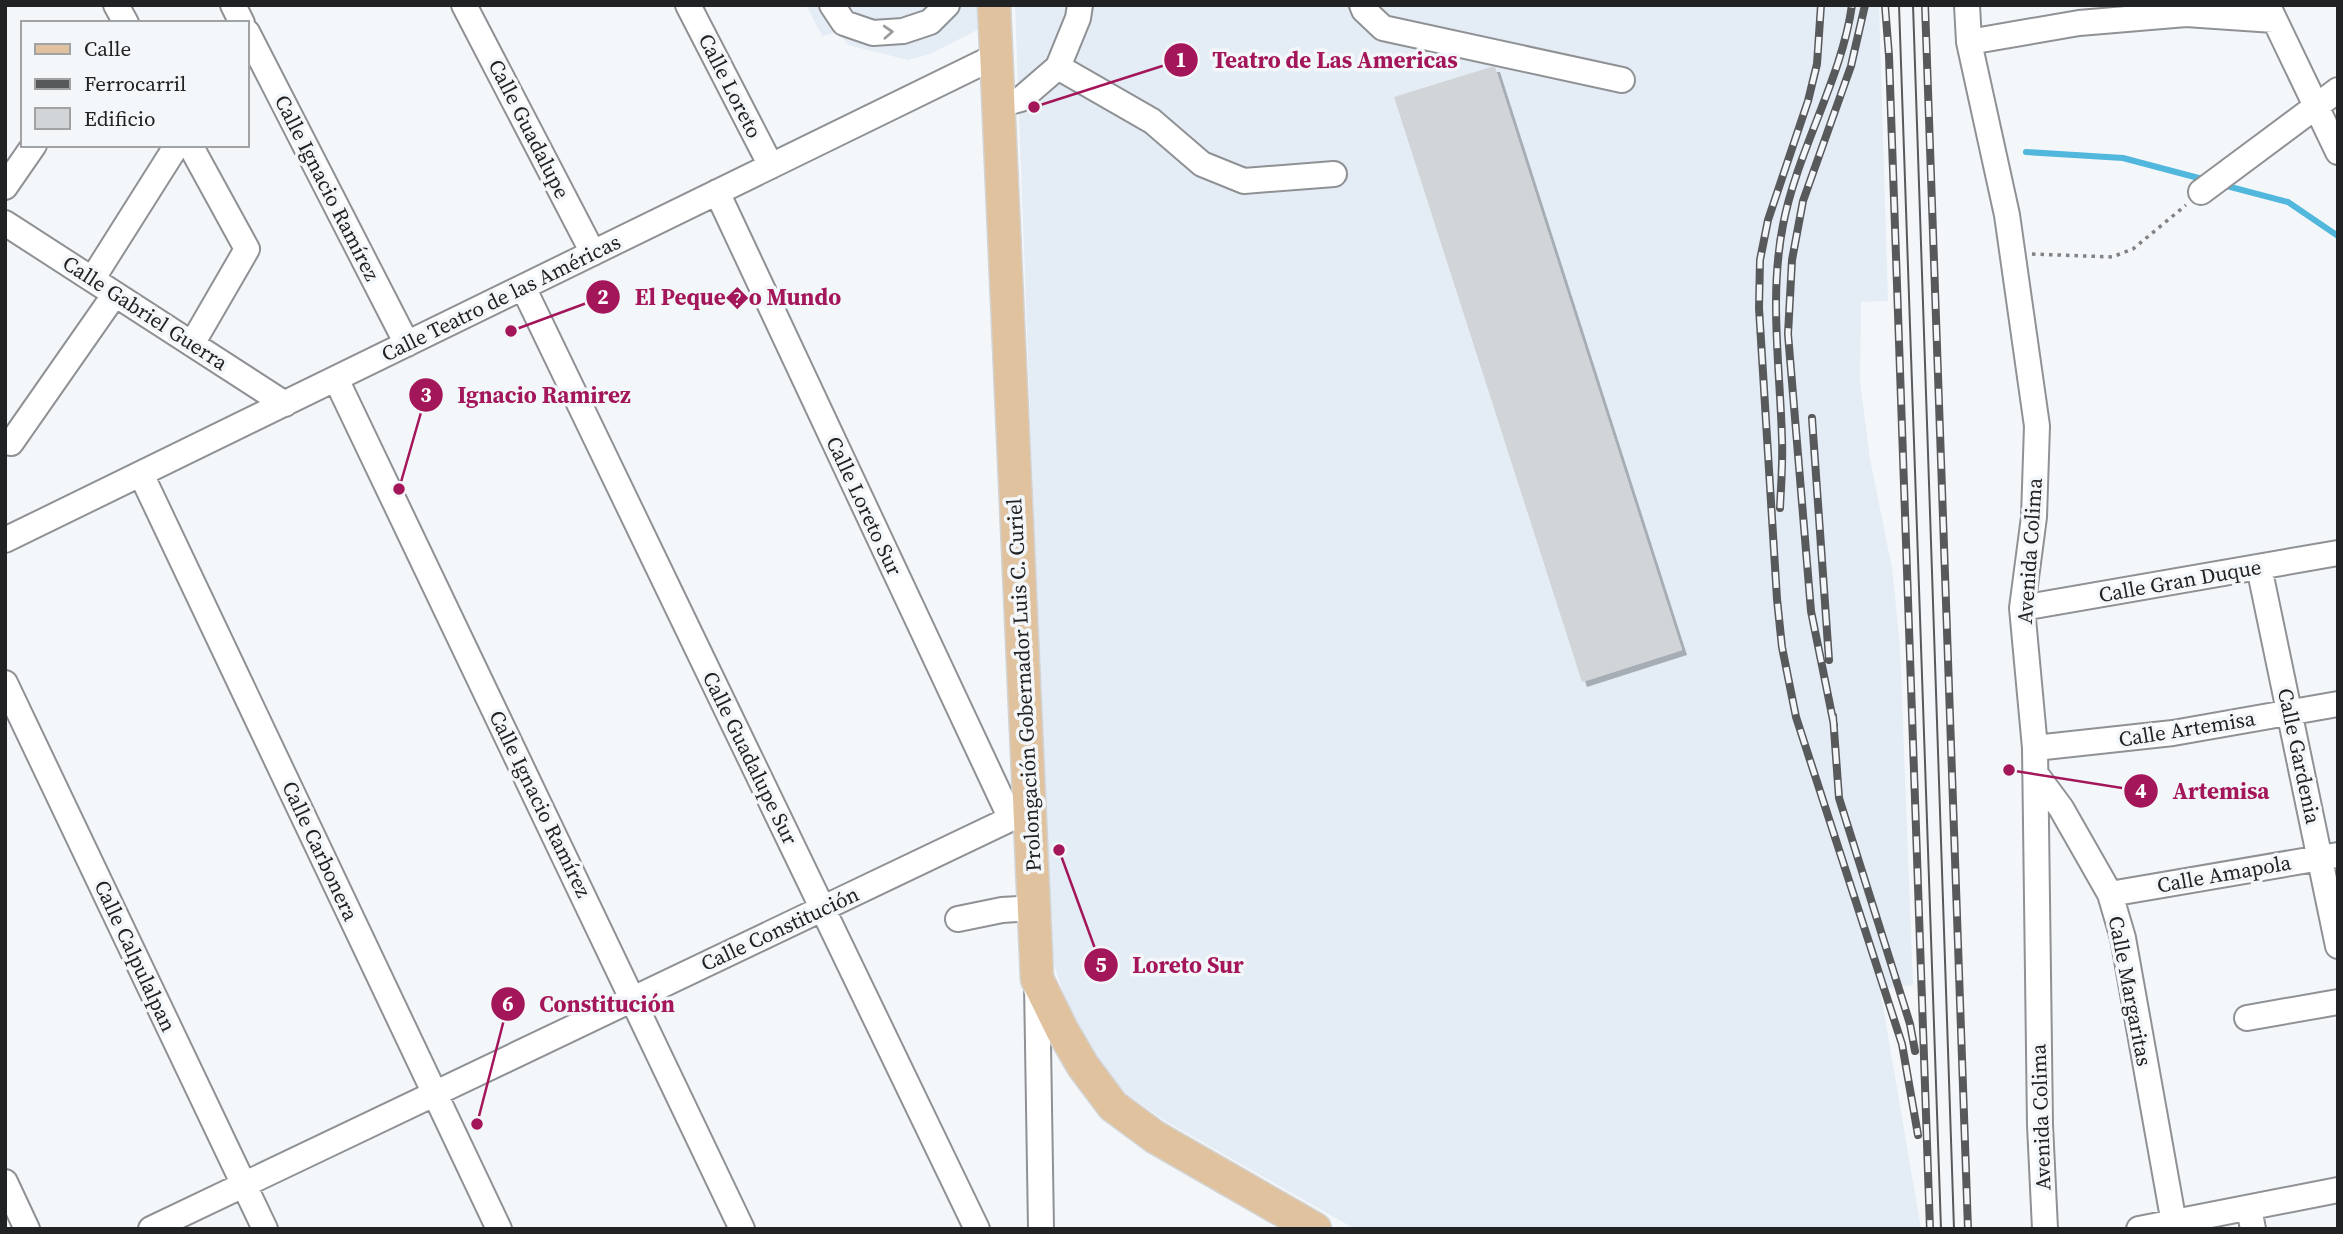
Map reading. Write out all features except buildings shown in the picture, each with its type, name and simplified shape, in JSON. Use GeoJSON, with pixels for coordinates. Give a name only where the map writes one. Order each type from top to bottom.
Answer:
{"type":"FeatureCollection","features":[{"type":"Feature","properties":{"kind":"main road","name":"Prolongación Gobernador Luis C. Curiel"},"geometry":{"type":"LineString","coordinates":[[994,5],[1020,814],[1034,908],[1037,979],[1083,1066],[1113,1106],[1155,1137],[1315,1229]]}},
{"type":"Feature","properties":{"kind":"street"},"geometry":{"type":"LineString","coordinates":[[233,5],[241,21]]}},
{"type":"Feature","properties":{"kind":"street","name":"Calle Guadalupe"},"geometry":{"type":"LineString","coordinates":[[464,5],[593,253]]}},
{"type":"Feature","properties":{"kind":"street","name":"Calle Loreto"},"geometry":{"type":"LineString","coordinates":[[688,5],[771,166]]}},
{"type":"Feature","properties":{"kind":"street"},"geometry":{"type":"LineString","coordinates":[[832,5],[844,23],[873,33],[903,31],[930,22],[947,5]]}},
{"type":"Feature","properties":{"kind":"street"},"geometry":{"type":"LineString","coordinates":[[998,105],[1021,99],[1058,67],[1078,18],[1080,5]]}},
{"type":"Feature","properties":{"kind":"street"},"geometry":{"type":"LineString","coordinates":[[1362,5],[1383,28],[1622,80]]}},
{"type":"Feature","properties":{"kind":"street","name":"Avenida Colima"},"geometry":{"type":"LineString","coordinates":[[1967,5],[1969,41],[2007,215],[2037,426],[2034,517],[2022,608],[2035,760],[2040,1125],[2045,1229]]}},
{"type":"Feature","properties":{"kind":"street"},"geometry":{"type":"LineString","coordinates":[[1969,41],[2079,23],[2186,14],[2271,13],[2338,152]]}},
{"type":"Feature","properties":{"kind":"street","name":"Calle Ignacio Ramírez"},"geometry":{"type":"LineString","coordinates":[[248,34],[407,344]]}},
{"type":"Feature","properties":{"kind":"street","name":"Calle Teatro de las Américas"},"geometry":{"type":"LineString","coordinates":[[5,540],[996,55]]}},
{"type":"Feature","properties":{"kind":"street"},"geometry":{"type":"LineString","coordinates":[[1058,67],[1152,121],[1202,164],[1244,181],[1334,174]]}},
{"type":"Feature","properties":{"kind":"street"},"geometry":{"type":"LineString","coordinates":[[2201,192],[2338,90]]}},
{"type":"Feature","properties":{"kind":"street"},"geometry":{"type":"LineString","coordinates":[[5,187],[33,147]]}},
{"type":"Feature","properties":{"kind":"street"},"geometry":{"type":"LineString","coordinates":[[93,278],[176,147]]}},
{"type":"Feature","properties":{"kind":"street"},"geometry":{"type":"LineString","coordinates":[[191,147],[247,249],[192,344]]}},
{"type":"Feature","properties":{"kind":"street","name":"Calle Loreto Sur"},"geometry":{"type":"LineString","coordinates":[[717,192],[1020,814]]}},
{"type":"Feature","properties":{"kind":"street","name":"Calle Gabriel Guerra"},"geometry":{"type":"LineString","coordinates":[[5,223],[285,404]]}},
{"type":"Feature","properties":{"kind":"street","name":"Calle Guadalupe Sur"},"geometry":{"type":"LineString","coordinates":[[523,287],[977,1229]]}},
{"type":"Feature","properties":{"kind":"street"},"geometry":{"type":"LineString","coordinates":[[5,442],[11,443],[35,411],[115,294]]}},
{"type":"Feature","properties":{"kind":"street","name":"Calle Ignacio Ramírez"},"geometry":{"type":"LineString","coordinates":[[337,379],[742,1229]]}},
{"type":"Feature","properties":{"kind":"street","name":"Calle Carbonera"},"geometry":{"type":"LineString","coordinates":[[141,474],[499,1229]]}},
{"type":"Feature","properties":{"kind":"street","name":"Calle Gran Duque"},"geometry":{"type":"LineString","coordinates":[[2022,608],[2338,553]]}},
{"type":"Feature","properties":{"kind":"street","name":"Calle Gardenia"},"geometry":{"type":"LineString","coordinates":[[2259,567],[2289,712],[2329,856],[2338,946]]}},
{"type":"Feature","properties":{"kind":"street","name":"Calle Calpulalpan"},"geometry":{"type":"LineString","coordinates":[[5,683],[265,1229]]}},
{"type":"Feature","properties":{"kind":"street","name":"Calle Artemisa"},"geometry":{"type":"LineString","coordinates":[[2035,760],[2338,704]]}},
{"type":"Feature","properties":{"kind":"street","name":"Calle Margaritas"},"geometry":{"type":"LineString","coordinates":[[2035,760],[2110,894],[2123,938],[2174,1226]]}},
{"type":"Feature","properties":{"kind":"street","name":"Calle Constitución"},"geometry":{"type":"LineString","coordinates":[[151,1229],[1020,814]]}},
{"type":"Feature","properties":{"kind":"street","name":"Calle Amapola"},"geometry":{"type":"LineString","coordinates":[[2110,894],[2329,856]]}},
{"type":"Feature","properties":{"kind":"street"},"geometry":{"type":"LineString","coordinates":[[958,919],[1002,910],[1034,908]]}},
{"type":"Feature","properties":{"kind":"street"},"geometry":{"type":"LineString","coordinates":[[1037,979],[1041,1229]]}},
{"type":"Feature","properties":{"kind":"street"},"geometry":{"type":"LineString","coordinates":[[2247,1018],[2338,1002]]}},
{"type":"Feature","properties":{"kind":"street"},"geometry":{"type":"LineString","coordinates":[[5,1182],[27,1229]]}},
{"type":"Feature","properties":{"kind":"street"},"geometry":{"type":"LineString","coordinates":[[2139,1229],[2251,1218],[2338,1190]]}},
{"type":"Feature","properties":{"kind":"path"},"geometry":{"type":"LineString","coordinates":[[2013,253],[2112,257],[2133,248],[2201,192]]}},
{"type":"Feature","properties":{"kind":"shaded area"},"geometry":{"type":"Polygon","coordinates":[[[806,5],[987,5],[987,25],[930,54],[908,60],[848,45],[839,32],[822,36],[806,5]]]}},
{"type":"Feature","properties":{"kind":"shaded area"},"geometry":{"type":"Polygon","coordinates":[[[1015,5],[1879,5],[1888,301],[1861,302],[1860,381],[1870,459],[1892,568],[1900,646],[1913,985],[1880,989],[1921,1229],[1355,1229],[1165,1121],[1129,1096],[1102,1066],[1072,1018],[1050,953],[1015,5]]]}},
{"type":"Feature","properties":{"kind":"waterway"},"geometry":{"type":"LineString","coordinates":[[2026,152],[2123,158],[2206,180]]}},
{"type":"Feature","properties":{"kind":"waterway"},"geometry":{"type":"LineString","coordinates":[[2223,185],[2288,202],[2338,236]]}},
{"type":"Feature","properties":{"kind":"tram line"},"geometry":{"type":"LineString","coordinates":[[1899,5],[1941,1229]]}},
{"type":"Feature","properties":{"kind":"tram line"},"geometry":{"type":"LineString","coordinates":[[1913,5],[1954,1229]]}},
{"type":"Feature","properties":{"kind":"railway"},"geometry":{"type":"LineString","coordinates":[[1821,5],[1817,64],[1808,101],[1768,220],[1760,260],[1759,308],[1777,599],[1782,647],[1796,717],[1902,1044],[1918,1135]]}},
{"type":"Feature","properties":{"kind":"railway"},"geometry":{"type":"LineString","coordinates":[[1780,508],[1782,448],[1776,332],[1779,252],[1790,197],[1839,60],[1852,5]]}},
{"type":"Feature","properties":{"kind":"railway"},"geometry":{"type":"LineString","coordinates":[[1834,725],[1811,611],[1788,334],[1792,260],[1803,201],[1851,66],[1865,5]]}},
{"type":"Feature","properties":{"kind":"railway"},"geometry":{"type":"LineString","coordinates":[[1885,5],[1889,56],[1930,1229]]}},
{"type":"Feature","properties":{"kind":"railway"},"geometry":{"type":"LineString","coordinates":[[1925,5],[1968,1229]]}},
{"type":"Feature","properties":{"kind":"railway"},"geometry":{"type":"LineString","coordinates":[[1812,418],[1829,660]]}},
{"type":"Feature","properties":{"kind":"railway"},"geometry":{"type":"LineString","coordinates":[[1833,716],[1839,798],[1910,1024],[1915,1051]]}},
{"type":"Feature","properties":{"kind":"place","name":"Teatro de Las Americas"},"geometry":{"type":"Point","coordinates":[1034,107]}},
{"type":"Feature","properties":{"kind":"place","name":"El Peque�o Mundo"},"geometry":{"type":"Point","coordinates":[511,331]}},
{"type":"Feature","properties":{"kind":"place","name":"Ignacio Ramirez"},"geometry":{"type":"Point","coordinates":[399,489]}},
{"type":"Feature","properties":{"kind":"place","name":"Artemisa"},"geometry":{"type":"Point","coordinates":[2009,770]}},
{"type":"Feature","properties":{"kind":"place","name":"Loreto Sur"},"geometry":{"type":"Point","coordinates":[1059,850]}},
{"type":"Feature","properties":{"kind":"place","name":"Constitución"},"geometry":{"type":"Point","coordinates":[477,1124]}}]}
